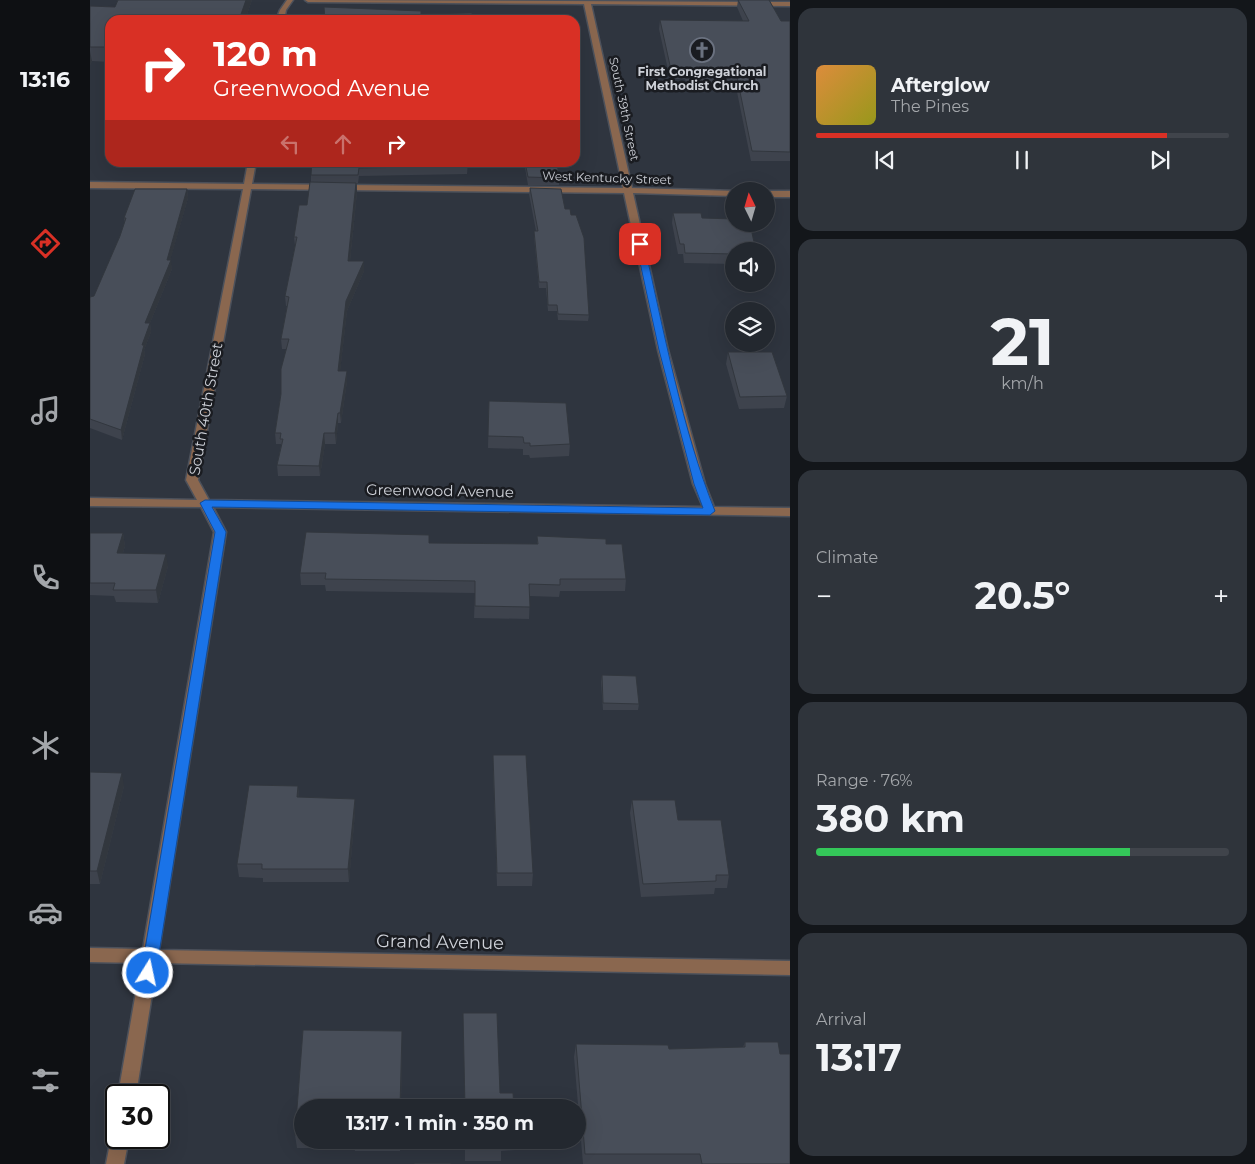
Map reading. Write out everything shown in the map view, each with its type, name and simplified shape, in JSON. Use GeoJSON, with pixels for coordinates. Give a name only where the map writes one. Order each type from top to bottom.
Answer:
{"type":"FeatureCollection","features":[{"type":"Feature","properties":{"kind":"street"},"geometry":{"type":"LineString","coordinates":[[281,15],[282,10],[290,0]]}},
{"type":"Feature","properties":{"kind":"street"},"geometry":{"type":"LineString","coordinates":[[308,0],[790,4]]}},
{"type":"Feature","properties":{"kind":"street","name":"South 39th Street"},"geometry":{"type":"LineString","coordinates":[[587,3],[663,350],[699,484],[710,511]]}},
{"type":"Feature","properties":{"kind":"street","name":"South 40th Street"},"geometry":{"type":"LineString","coordinates":[[129,1084],[220,532],[192,480],[251,167]]}},
{"type":"Feature","properties":{"kind":"street","name":"West Kentucky Street"},"geometry":{"type":"LineString","coordinates":[[90,186],[479,187],[725,193]]}},
{"type":"Feature","properties":{"kind":"street"},"geometry":{"type":"LineString","coordinates":[[775,194],[790,194]]}},
{"type":"Feature","properties":{"kind":"street","name":"Greenwood Avenue"},"geometry":{"type":"LineString","coordinates":[[90,502],[790,512]]}},
{"type":"Feature","properties":{"kind":"street","name":"Grand Avenue"},"geometry":{"type":"LineString","coordinates":[[90,954],[790,968]]}},
{"type":"Feature","properties":{"kind":"street"},"geometry":{"type":"LineString","coordinates":[[116,1164],[118,1149]]}},
{"type":"Feature","properties":{"kind":"building"},"geometry":{"type":"Polygon","coordinates":[[[118,0],[246,0],[241,15],[105,15],[105,47],[90,47],[90,6],[115,7],[118,0]]]}},
{"type":"Feature","properties":{"kind":"building"},"geometry":{"type":"Polygon","coordinates":[[[738,0],[769,0],[781,21],[790,21],[790,152],[752,151],[737,77],[688,77],[686,70],[671,70],[660,20],[749,21],[738,0]]]}},
{"type":"Feature","properties":{"kind":"building"},"geometry":{"type":"Polygon","coordinates":[[[324,7],[421,11],[421,14],[472,13],[472,15],[325,15],[324,7]]]}},
{"type":"Feature","properties":{"kind":"building"},"geometry":{"type":"Polygon","coordinates":[[[312,167],[413,167],[359,168],[358,175],[311,175],[312,167]]]}},
{"type":"Feature","properties":{"kind":"building"},"geometry":{"type":"Polygon","coordinates":[[[526,167],[558,167],[559,178],[528,177],[526,167]]]}},
{"type":"Feature","properties":{"kind":"building"},"geometry":{"type":"Polygon","coordinates":[[[310,182],[356,183],[348,261],[364,261],[346,301],[338,371],[347,371],[335,433],[324,433],[319,466],[277,465],[283,439],[280,439],[281,433],[275,433],[281,394],[281,369],[289,339],[281,339],[289,297],[285,296],[297,237],[294,237],[299,205],[307,205],[310,182]]]}},
{"type":"Feature","properties":{"kind":"building"},"geometry":{"type":"Polygon","coordinates":[[[530,188],[561,189],[565,209],[570,209],[571,215],[576,215],[584,238],[589,315],[558,314],[557,305],[548,305],[547,282],[539,282],[534,231],[538,231],[530,188]]]}},
{"type":"Feature","properties":{"kind":"building"},"geometry":{"type":"Polygon","coordinates":[[[135,189],[187,189],[167,260],[171,260],[145,323],[150,323],[142,345],[144,345],[121,430],[90,419],[90,297],[94,296],[120,236],[126,218],[124,218],[135,189]]]}},
{"type":"Feature","properties":{"kind":"building"},"geometry":{"type":"Polygon","coordinates":[[[673,213],[701,213],[702,218],[725,219],[725,232],[752,232],[754,242],[725,242],[725,254],[685,253],[684,244],[680,244],[673,213]]]}},
{"type":"Feature","properties":{"kind":"building"},"geometry":{"type":"Polygon","coordinates":[[[728,352],[772,352],[787,396],[740,397],[728,352]]]}},
{"type":"Feature","properties":{"kind":"building"},"geometry":{"type":"Polygon","coordinates":[[[489,401],[566,403],[570,444],[530,446],[530,443],[524,443],[523,437],[488,436],[489,401]]]}},
{"type":"Feature","properties":{"kind":"building"},"geometry":{"type":"Polygon","coordinates":[[[306,532],[429,535],[429,543],[538,544],[537,536],[606,539],[606,544],[622,544],[626,579],[560,579],[560,585],[529,584],[530,607],[475,606],[475,581],[325,579],[326,573],[300,573],[306,532]]]}},
{"type":"Feature","properties":{"kind":"building"},"geometry":{"type":"Polygon","coordinates":[[[90,533],[123,533],[117,553],[166,554],[156,590],[113,590],[115,583],[90,583],[90,533]]]}},
{"type":"Feature","properties":{"kind":"building"},"geometry":{"type":"Polygon","coordinates":[[[602,675],[636,676],[639,704],[603,703],[602,675]]]}},
{"type":"Feature","properties":{"kind":"building"},"geometry":{"type":"Polygon","coordinates":[[[493,755],[526,755],[533,873],[497,873],[493,755]]]}},
{"type":"Feature","properties":{"kind":"building"},"geometry":{"type":"Polygon","coordinates":[[[90,772],[122,773],[97,871],[90,871],[90,772]]]}},
{"type":"Feature","properties":{"kind":"building"},"geometry":{"type":"Polygon","coordinates":[[[249,785],[298,786],[297,797],[355,799],[348,869],[262,869],[262,864],[237,864],[249,785]]]}},
{"type":"Feature","properties":{"kind":"building"},"geometry":{"type":"Polygon","coordinates":[[[632,800],[675,800],[678,820],[721,820],[729,875],[716,875],[716,881],[643,884],[632,800]]]}},
{"type":"Feature","properties":{"kind":"building"},"geometry":{"type":"Polygon","coordinates":[[[463,1013],[497,1013],[500,1093],[513,1093],[513,1099],[465,1099],[463,1013]]]}},
{"type":"Feature","properties":{"kind":"building"},"geometry":{"type":"Polygon","coordinates":[[[303,1030],[402,1031],[400,1099],[298,1099],[303,1030]]]}},
{"type":"Feature","properties":{"kind":"building"},"geometry":{"type":"Polygon","coordinates":[[[745,1042],[778,1042],[780,1054],[790,1054],[790,1164],[702,1164],[700,1154],[585,1154],[586,1099],[580,1099],[576,1044],[668,1045],[669,1049],[745,1047],[745,1042]]]}},
{"type":"Feature","properties":{"kind":"building"},"geometry":{"type":"Polygon","coordinates":[[[451,1163],[451,1164],[414,1164],[451,1163]]]}},
{"type":"Feature","properties":{"kind":"place","name":"First Congregational Methodist Church"},"geometry":{"type":"Point","coordinates":[702,50]}},
{"type":"Feature","properties":{"kind":"route"},"geometry":{"type":"LineString","coordinates":[[148,973],[220,532],[205,503],[710,511],[699,484],[663,350],[640,244]]}}]}
